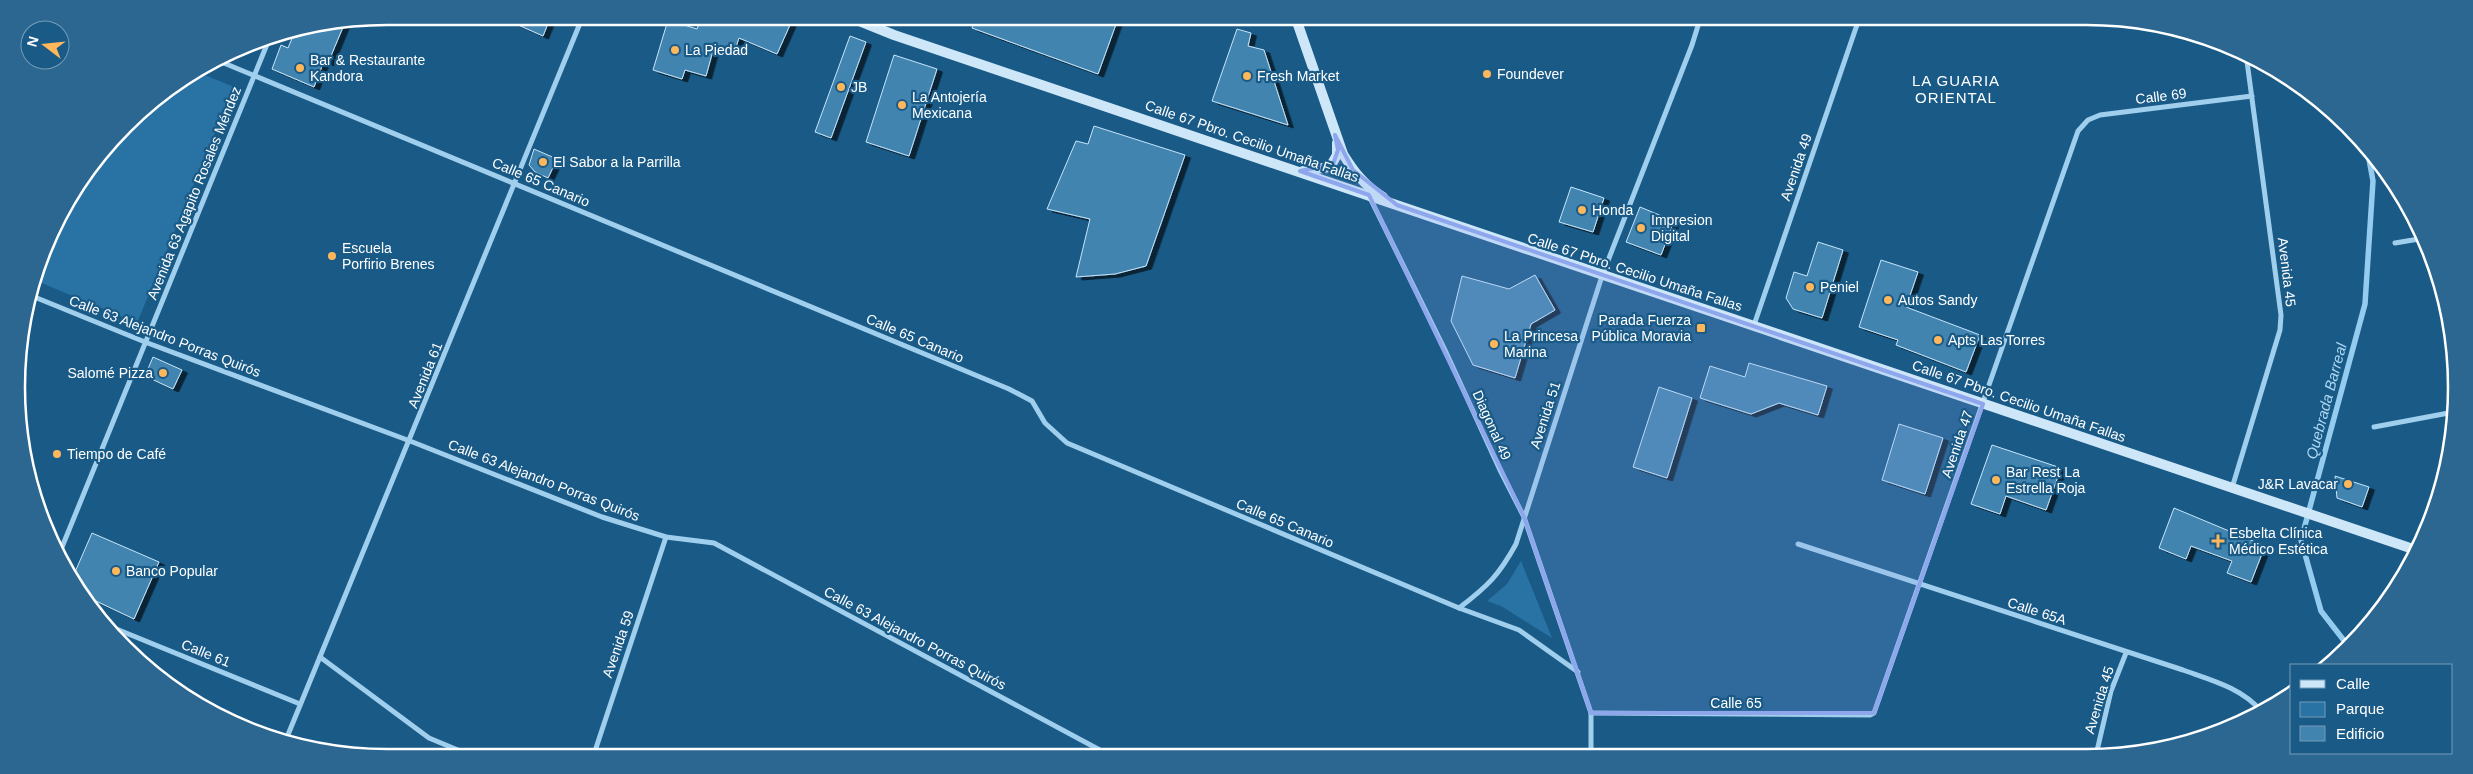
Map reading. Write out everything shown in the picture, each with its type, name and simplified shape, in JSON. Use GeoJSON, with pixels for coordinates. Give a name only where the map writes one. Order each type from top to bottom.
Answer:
{"type":"FeatureCollection","features":[{"type":"Feature","properties":{"kind":"main road","name":"Calle 67 Pbro. Cecilio Umaña Fallas"},"geometry":{"type":"LineString","coordinates":[[870,25],[903,38],[1300,171],[1602,276],[2410,548]]}},
{"type":"Feature","properties":{"kind":"main road"},"geometry":{"type":"LineString","coordinates":[[1298,25],[1335,135],[1338,150],[1333,164],[1321,169],[1300,171]]}},
{"type":"Feature","properties":{"kind":"main road"},"geometry":{"type":"LineString","coordinates":[[1335,135],[1353,170],[1365,184],[1397,205]]}},
{"type":"Feature","properties":{"kind":"street","name":"Avenida 61"},"geometry":{"type":"LineString","coordinates":[[288,735],[579,25]]}},
{"type":"Feature","properties":{"kind":"street","name":"Avenida 51"},"geometry":{"type":"LineString","coordinates":[[1460,608],[1489,585],[1505,565],[1516,544],[1602,276],[1689,54],[1698,25]]}},
{"type":"Feature","properties":{"kind":"street","name":"Avenida 49"},"geometry":{"type":"LineString","coordinates":[[1754,326],[1857,25]]}},
{"type":"Feature","properties":{"kind":"street","name":"Avenida 63 Agapito Rosales Méndez"},"geometry":{"type":"LineString","coordinates":[[62,547],[266,46]]}},
{"type":"Feature","properties":{"kind":"street","name":"Avenida 45"},"geometry":{"type":"LineString","coordinates":[[2232,488],[2280,330],[2281,315],[2247,63]]}},
{"type":"Feature","properties":{"kind":"street","name":"Calle 65 Canario"},"geometry":{"type":"LineString","coordinates":[[224,64],[1009,389],[1032,400],[1045,423],[1067,443],[1460,608],[1499,621],[1526,634],[1578,672]]}},
{"type":"Feature","properties":{"kind":"street","name":"Calle 69"},"geometry":{"type":"LineString","coordinates":[[2078,131],[2088,120],[2100,115],[2252,96]]}},
{"type":"Feature","properties":{"kind":"street","name":"Avenida 47"},"geometry":{"type":"LineString","coordinates":[[1877,708],[2078,131]]}},
{"type":"Feature","properties":{"kind":"street","name":"Diagonal 49"},"geometry":{"type":"LineString","coordinates":[[1369,195],[1524,517],[1578,672]]}},
{"type":"Feature","properties":{"kind":"street"},"geometry":{"type":"LineString","coordinates":[[2395,243],[2416,239]]}},
{"type":"Feature","properties":{"kind":"street","name":"Calle 63 Alejandro Porras Quirós"},"geometry":{"type":"LineString","coordinates":[[36,298],[145,342],[410,441],[602,517],[666,537],[714,543],[1098,749]]}},
{"type":"Feature","properties":{"kind":"street"},"geometry":{"type":"LineString","coordinates":[[2374,427],[2447,413]]}},
{"type":"Feature","properties":{"kind":"street","name":"Avenida 59"},"geometry":{"type":"LineString","coordinates":[[595,749],[666,537]]}},
{"type":"Feature","properties":{"kind":"street","name":"Calle 65A"},"geometry":{"type":"LineString","coordinates":[[1798,544],[2126,653],[2183,670],[2235,690],[2258,706]]}},
{"type":"Feature","properties":{"kind":"street","name":"Calle 61"},"geometry":{"type":"LineString","coordinates":[[119,630],[300,704]]}},
{"type":"Feature","properties":{"kind":"street","name":"Avenida 45"},"geometry":{"type":"LineString","coordinates":[[2098,749],[2111,691],[2126,653]]}},
{"type":"Feature","properties":{"kind":"street"},"geometry":{"type":"LineString","coordinates":[[320,657],[429,738],[455,749]]}},
{"type":"Feature","properties":{"kind":"street"},"geometry":{"type":"LineString","coordinates":[[1578,672],[1591,714],[1591,749]]}},
{"type":"Feature","properties":{"kind":"street","name":"Calle 65"},"geometry":{"type":"LineString","coordinates":[[1591,714],[1870,715],[1877,708]]}},
{"type":"Feature","properties":{"kind":"highlighted area"},"geometry":{"type":"Polygon","coordinates":[[[1335,135],[1353,170],[1397,205],[1983,404],[1874,713],[1591,713],[1524,517],[1369,195],[1300,171],[1333,164],[1338,150],[1335,135]]]}},
{"type":"Feature","properties":{"kind":"green space"},"geometry":{"type":"Polygon","coordinates":[[[204,75],[234,87],[137,323],[40,282],[62,227],[73,206],[100,167],[115,148],[148,115],[204,75]]]}},
{"type":"Feature","properties":{"kind":"green space"},"geometry":{"type":"Polygon","coordinates":[[[1521,561],[1552,638],[1501,606],[1487,601],[1507,584],[1521,561]]]}},
{"type":"Feature","properties":{"kind":"building"},"geometry":{"type":"Polygon","coordinates":[[[518,25],[547,25],[543,36],[518,25]]]}},
{"type":"Feature","properties":{"kind":"building"},"geometry":{"type":"Polygon","coordinates":[[[666,25],[684,25],[697,29],[699,25],[790,25],[777,54],[739,38],[734,53],[714,47],[706,76],[685,70],[682,79],[653,70],[666,25]]]}},
{"type":"Feature","properties":{"kind":"building"},"geometry":{"type":"Polygon","coordinates":[[[973,25],[1116,25],[1098,74],[972,28],[973,25]]]}},
{"type":"Feature","properties":{"kind":"building"},"geometry":{"type":"Polygon","coordinates":[[[343,28],[328,63],[324,61],[314,87],[272,69],[281,45],[288,48],[293,37],[343,28]]]}},
{"type":"Feature","properties":{"kind":"building","name":"Fresh Market"},"geometry":{"type":"Polygon","coordinates":[[[1237,29],[1251,33],[1248,46],[1264,50],[1288,125],[1212,101],[1237,29]]]}},
{"type":"Feature","properties":{"kind":"building","name":"JB"},"geometry":{"type":"Polygon","coordinates":[[[850,36],[866,42],[831,138],[815,132],[850,36]]]}},
{"type":"Feature","properties":{"kind":"building","name":"La Antojería Mexicana"},"geometry":{"type":"Polygon","coordinates":[[[894,55],[937,69],[909,156],[866,142],[894,55]]]}},
{"type":"Feature","properties":{"kind":"building"},"geometry":{"type":"Polygon","coordinates":[[[1094,126],[1185,155],[1146,266],[1115,274],[1076,277],[1090,219],[1047,209],[1076,141],[1088,144],[1094,126]]]}},
{"type":"Feature","properties":{"kind":"building","name":"El Sabor a la Parrilla"},"geometry":{"type":"Polygon","coordinates":[[[534,149],[557,159],[548,178],[535,172],[529,165],[534,149]]]}},
{"type":"Feature","properties":{"kind":"building","name":"Honda"},"geometry":{"type":"Polygon","coordinates":[[[1571,187],[1604,198],[1593,232],[1559,222],[1571,187]]]}},
{"type":"Feature","properties":{"kind":"building"},"geometry":{"type":"Polygon","coordinates":[[[1640,207],[1674,221],[1661,255],[1626,242],[1640,207]]]}},
{"type":"Feature","properties":{"kind":"building","name":"Peniel"},"geometry":{"type":"Polygon","coordinates":[[[1818,242],[1843,250],[1822,318],[1793,309],[1786,298],[1794,272],[1807,276],[1818,242]]]}},
{"type":"Feature","properties":{"kind":"building"},"geometry":{"type":"Polygon","coordinates":[[[1881,260],[1918,272],[1906,307],[1980,335],[1966,372],[1896,345],[1898,340],[1859,327],[1881,260]]]}},
{"type":"Feature","properties":{"kind":"building","name":"La Princesa Marina"},"geometry":{"type":"Polygon","coordinates":[[[1535,275],[1555,310],[1531,324],[1515,378],[1473,365],[1451,321],[1462,276],[1509,289],[1535,275]]]}},
{"type":"Feature","properties":{"kind":"building","name":"Salomé Pizza"},"geometry":{"type":"Polygon","coordinates":[[[153,357],[182,370],[173,389],[145,376],[153,357]]]}},
{"type":"Feature","properties":{"kind":"building"},"geometry":{"type":"Polygon","coordinates":[[[1749,363],[1827,386],[1818,415],[1779,403],[1751,414],[1700,398],[1710,366],[1745,377],[1749,363]]]}},
{"type":"Feature","properties":{"kind":"building"},"geometry":{"type":"Polygon","coordinates":[[[1659,387],[1692,398],[1667,478],[1633,467],[1659,387]]]}},
{"type":"Feature","properties":{"kind":"building"},"geometry":{"type":"Polygon","coordinates":[[[1899,424],[1943,438],[1925,494],[1882,480],[1899,424]]]}},
{"type":"Feature","properties":{"kind":"building"},"geometry":{"type":"Polygon","coordinates":[[[1992,445],[2061,468],[2046,510],[2006,496],[2000,514],[1971,504],[1992,445]]]}},
{"type":"Feature","properties":{"kind":"building","name":"J&R Lavacar"},"geometry":{"type":"Polygon","coordinates":[[[2335,476],[2369,487],[2362,507],[2337,498],[2335,476]]]}},
{"type":"Feature","properties":{"kind":"building"},"geometry":{"type":"Polygon","coordinates":[[[2174,508],[2265,546],[2251,582],[2227,573],[2232,561],[2191,546],[2186,559],[2159,548],[2174,508]]]}},
{"type":"Feature","properties":{"kind":"building","name":"Banco Popular"},"geometry":{"type":"Polygon","coordinates":[[[92,533],[159,562],[134,619],[95,601],[75,571],[92,533]]]}},
{"type":"Feature","properties":{"kind":"waterway","name":"Quebrada Barreal"},"geometry":{"type":"LineString","coordinates":[[2344,641],[2321,611],[2301,540],[2365,304],[2373,181],[2370,163]]}},
{"type":"Feature","properties":{"kind":"place","name":"La Piedad"},"geometry":{"type":"Point","coordinates":[675,50]}},
{"type":"Feature","properties":{"kind":"place","name":"Bar & Restaurante Kandora"},"geometry":{"type":"Point","coordinates":[300,68]}},
{"type":"Feature","properties":{"kind":"place","name":"Foundever"},"geometry":{"type":"Point","coordinates":[1487,74]}},
{"type":"Feature","properties":{"kind":"place","name":"Fresh Market"},"geometry":{"type":"Point","coordinates":[1247,76]}},
{"type":"Feature","properties":{"kind":"place","name":"JB"},"geometry":{"type":"Point","coordinates":[841,87]}},
{"type":"Feature","properties":{"kind":"place","name":"La Antojería Mexicana"},"geometry":{"type":"Point","coordinates":[902,105]}},
{"type":"Feature","properties":{"kind":"place","name":"El Sabor a la Parrilla"},"geometry":{"type":"Point","coordinates":[543,162]}},
{"type":"Feature","properties":{"kind":"place","name":"Honda"},"geometry":{"type":"Point","coordinates":[1582,210]}},
{"type":"Feature","properties":{"kind":"place","name":"Impresion Digital"},"geometry":{"type":"Point","coordinates":[1641,228]}},
{"type":"Feature","properties":{"kind":"place","name":"Escuela Porfirio Brenes"},"geometry":{"type":"Point","coordinates":[332,256]}},
{"type":"Feature","properties":{"kind":"place","name":"Peniel"},"geometry":{"type":"Point","coordinates":[1810,287]}},
{"type":"Feature","properties":{"kind":"place","name":"Autos Sandy"},"geometry":{"type":"Point","coordinates":[1888,300]}},
{"type":"Feature","properties":{"kind":"place","name":"Parada Fuerza Pública Moravia"},"geometry":{"type":"Point","coordinates":[1701,328]}},
{"type":"Feature","properties":{"kind":"place","name":"Apts Las Torres"},"geometry":{"type":"Point","coordinates":[1938,340]}},
{"type":"Feature","properties":{"kind":"place","name":"La Princesa Marina"},"geometry":{"type":"Point","coordinates":[1494,344]}},
{"type":"Feature","properties":{"kind":"place","name":"Salomé Pizza"},"geometry":{"type":"Point","coordinates":[163,373]}},
{"type":"Feature","properties":{"kind":"place","name":"Tiempo de Café"},"geometry":{"type":"Point","coordinates":[57,454]}},
{"type":"Feature","properties":{"kind":"place","name":"Bar Rest La Estrella Roja"},"geometry":{"type":"Point","coordinates":[1996,480]}},
{"type":"Feature","properties":{"kind":"place","name":"J&R Lavacar"},"geometry":{"type":"Point","coordinates":[2348,484]}},
{"type":"Feature","properties":{"kind":"place","name":"Esbelta Clínica Médico Estética"},"geometry":{"type":"Point","coordinates":[2218,541]}},
{"type":"Feature","properties":{"kind":"place","name":"Banco Popular"},"geometry":{"type":"Point","coordinates":[116,571]}},
{"type":"Feature","properties":{"kind":"district","name":"LA GUARIA ORIENTAL"},"geometry":{"type":"Point","coordinates":[1956,88]}}]}
